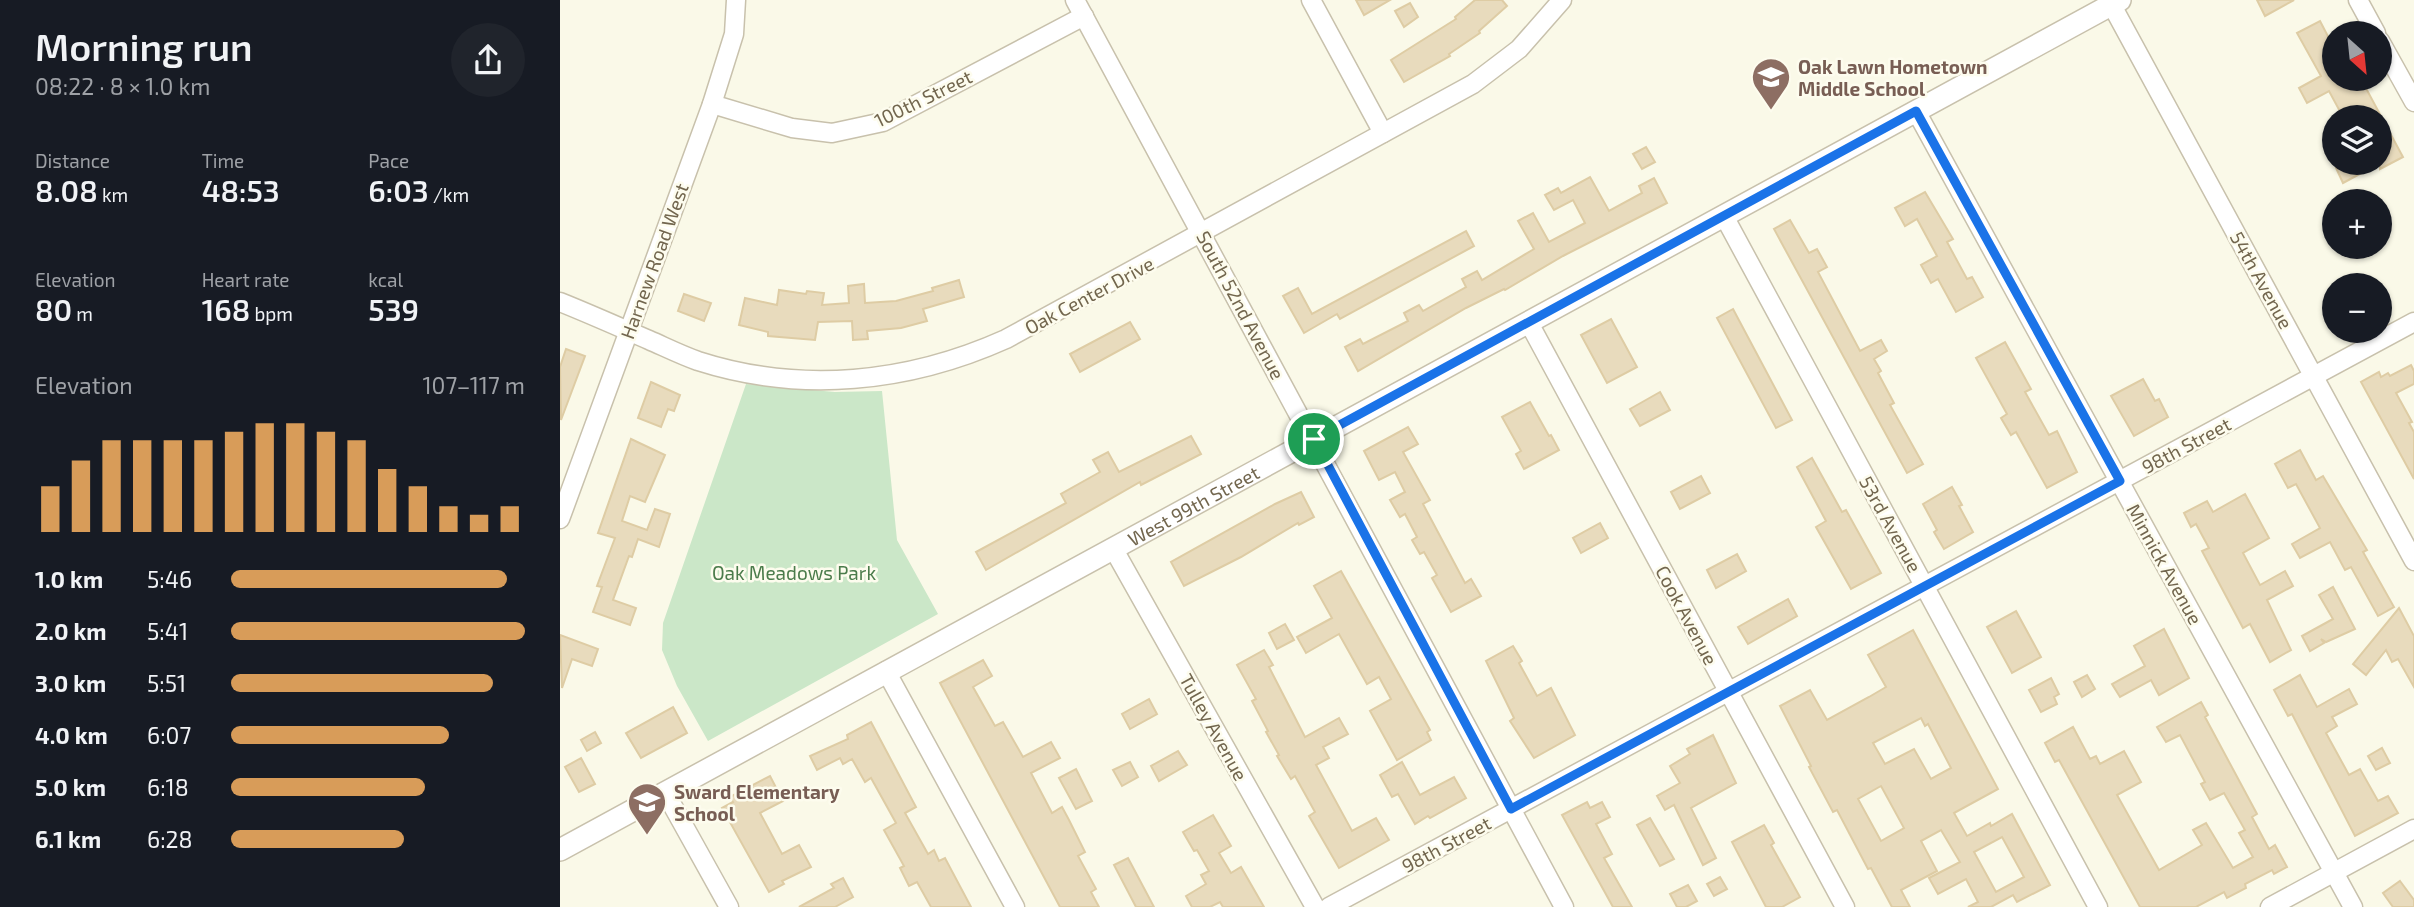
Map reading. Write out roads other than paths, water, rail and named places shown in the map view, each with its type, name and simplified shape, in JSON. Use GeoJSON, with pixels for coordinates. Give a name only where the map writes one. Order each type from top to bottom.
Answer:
{"type":"FeatureCollection","features":[{"type":"Feature","properties":{"kind":"street","name":"Harnew Road West"},"geometry":{"type":"LineString","coordinates":[[560,519],[712,104],[733,34],[736,0]]}},
{"type":"Feature","properties":{"kind":"street","name":"South 52nd Avenue"},"geometry":{"type":"LineString","coordinates":[[1075,0],[1564,907]]}},
{"type":"Feature","properties":{"kind":"street"},"geometry":{"type":"LineString","coordinates":[[1311,0],[1383,133]]}},
{"type":"Feature","properties":{"kind":"street","name":"Oak Center Drive"},"geometry":{"type":"LineString","coordinates":[[560,302],[697,360],[780,378],[828,381],[892,376],[969,356],[1006,339],[1202,234],[1473,84],[1519,49],[1562,0]]}},
{"type":"Feature","properties":{"kind":"street"},"geometry":{"type":"LineString","coordinates":[[2358,0],[2369,21]]}},
{"type":"Feature","properties":{"kind":"street","name":"West 99th Street"},"geometry":{"type":"LineString","coordinates":[[560,850],[2113,2]]}},
{"type":"Feature","properties":{"kind":"street","name":"54th Avenue"},"geometry":{"type":"LineString","coordinates":[[2113,2],[2414,561]]}},
{"type":"Feature","properties":{"kind":"street","name":"100th Street"},"geometry":{"type":"LineString","coordinates":[[712,104],[792,128],[832,133],[883,122],[1084,16]]}},
{"type":"Feature","properties":{"kind":"street"},"geometry":{"type":"LineString","coordinates":[[2392,63],[2414,102]]}},
{"type":"Feature","properties":{"kind":"street","name":"Minnick Avenue"},"geometry":{"type":"LineString","coordinates":[[1916,111],[2353,907]]}},
{"type":"Feature","properties":{"kind":"street","name":"53rd Avenue"},"geometry":{"type":"LineString","coordinates":[[1724,216],[2098,907]]}},
{"type":"Feature","properties":{"kind":"street","name":"98th Street"},"geometry":{"type":"LineString","coordinates":[[1329,907],[2414,322]]}},
{"type":"Feature","properties":{"kind":"street","name":"Cook Avenue"},"geometry":{"type":"LineString","coordinates":[[1529,323],[1845,907]]}},
{"type":"Feature","properties":{"kind":"street","name":"Tulley Avenue"},"geometry":{"type":"LineString","coordinates":[[1112,548],[1315,907]]}},
{"type":"Feature","properties":{"kind":"street"},"geometry":{"type":"LineString","coordinates":[[886,671],[1015,907]]}},
{"type":"Feature","properties":{"kind":"street"},"geometry":{"type":"LineString","coordinates":[[665,792],[729,907]]}},
{"type":"Feature","properties":{"kind":"street"},"geometry":{"type":"LineString","coordinates":[[2270,907],[2414,829]]}},
{"type":"Feature","properties":{"kind":"place","name":"Oak Lawn Hometown Middle School"},"geometry":{"type":"Point","coordinates":[1771,111]}},
{"type":"Feature","properties":{"kind":"place","name":"Sward Elementary School"},"geometry":{"type":"Point","coordinates":[647,836]}},
{"type":"Feature","properties":{"kind":"park label","name":"Oak Meadows Park"},"geometry":{"type":"Point","coordinates":[794,572]}}]}
